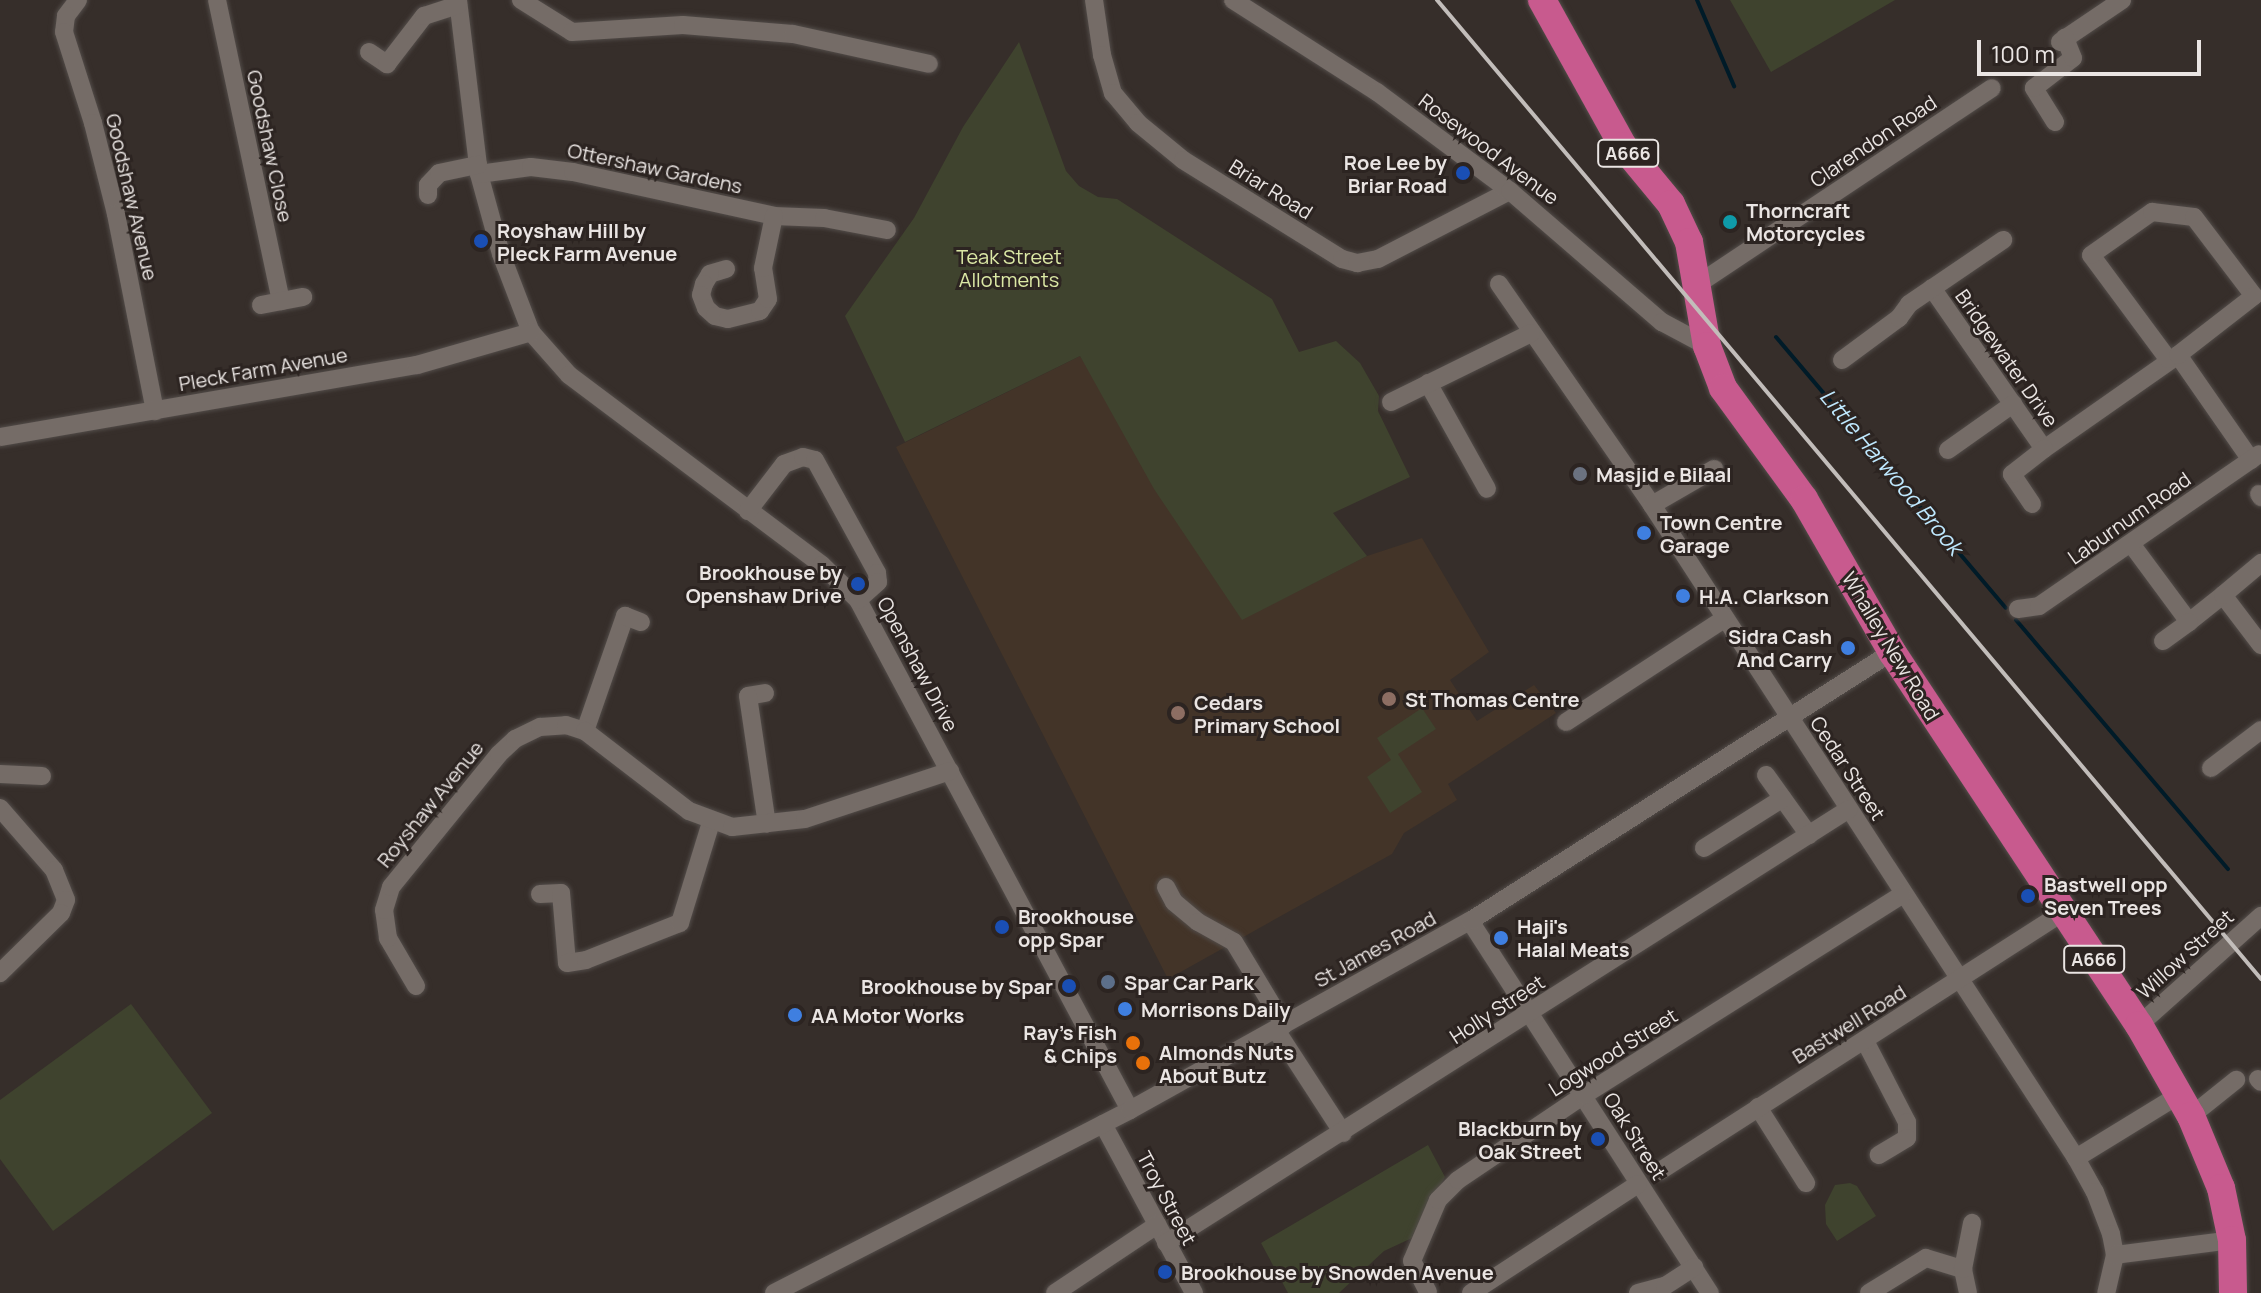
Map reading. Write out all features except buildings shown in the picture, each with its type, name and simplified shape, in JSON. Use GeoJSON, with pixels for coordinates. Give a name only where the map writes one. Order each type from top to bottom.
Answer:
{"type":"FeatureCollection","features":[{"type":"Feature","properties":{"kind":"highway","name":"Whalley New Road"},"geometry":{"type":"LineString","coordinates":[[1542,0],[1623,146],[1671,204],[1689,242],[1707,346],[1723,388],[1804,499],[1892,652],[2139,1025],[2184,1106],[2221,1188],[2232,1240],[2233,1293]]}},
{"type":"Feature","properties":{"kind":"street","name":"Goodshaw Avenue"},"geometry":{"type":"LineString","coordinates":[[78,0],[66,16],[64,32],[93,123],[116,214],[155,411]]}},
{"type":"Feature","properties":{"kind":"street","name":"Goodshaw Close"},"geometry":{"type":"LineString","coordinates":[[217,0],[281,301]]}},
{"type":"Feature","properties":{"kind":"street"},"geometry":{"type":"LineString","coordinates":[[521,0],[572,32],[683,25],[793,34],[929,64]]}},
{"type":"Feature","properties":{"kind":"street","name":"Briar Road"},"geometry":{"type":"LineString","coordinates":[[1094,0],[1102,55],[1113,93],[1138,123],[1183,160],[1342,259],[1357,263],[1378,259],[1510,191]]}},
{"type":"Feature","properties":{"kind":"street","name":"Rosewood Avenue"},"geometry":{"type":"LineString","coordinates":[[1233,0],[1377,92],[1510,191],[1662,322],[1707,346]]}},
{"type":"Feature","properties":{"kind":"street"},"geometry":{"type":"LineString","coordinates":[[2055,122],[2034,88],[2073,58],[2063,40],[2122,0]]}},
{"type":"Feature","properties":{"kind":"street"},"geometry":{"type":"LineString","coordinates":[[369,52],[387,64],[424,16],[458,3]]}},
{"type":"Feature","properties":{"kind":"street","name":"Openshaw Drive"},"geometry":{"type":"LineString","coordinates":[[458,3],[478,170],[501,254],[531,332],[569,375],[822,565],[858,600],[1130,1110]]}},
{"type":"Feature","properties":{"kind":"street","name":"Clarendon Road"},"geometry":{"type":"LineString","coordinates":[[1698,284],[1992,88]]}},
{"type":"Feature","properties":{"kind":"street","name":"Ottershaw Gardens"},"geometry":{"type":"LineString","coordinates":[[478,170],[531,167],[573,172],[774,216],[824,218],[887,230]]}},
{"type":"Feature","properties":{"kind":"street"},"geometry":{"type":"LineString","coordinates":[[428,195],[428,185],[439,173],[478,170]]}},
{"type":"Feature","properties":{"kind":"street"},"geometry":{"type":"LineString","coordinates":[[2173,357],[2254,296],[2194,217],[2152,212],[2091,255],[2173,357],[2256,456]]}},
{"type":"Feature","properties":{"kind":"street"},"geometry":{"type":"LineString","coordinates":[[726,269],[710,274],[704,284],[701,295],[706,308],[728,319],[760,311],[768,299],[763,268],[774,216]]}},
{"type":"Feature","properties":{"kind":"street","name":"Bridgewater Drive"},"geometry":{"type":"LineString","coordinates":[[1842,360],[1899,318],[1909,304],[2003,240]]}},
{"type":"Feature","properties":{"kind":"street","name":"Cedar Street"},"geometry":{"type":"LineString","coordinates":[[1499,284],[1652,505],[1902,895],[2076,1158],[2095,1192],[2115,1255]]}},
{"type":"Feature","properties":{"kind":"street","name":"Bridgewater Drive"},"geometry":{"type":"LineString","coordinates":[[1932,288],[2044,449],[2173,357]]}},
{"type":"Feature","properties":{"kind":"street"},"geometry":{"type":"LineString","coordinates":[[261,305],[303,297]]}},
{"type":"Feature","properties":{"kind":"street","name":"Pleck Farm Avenue"},"geometry":{"type":"LineString","coordinates":[[0,437],[417,365],[531,332]]}},
{"type":"Feature","properties":{"kind":"street"},"geometry":{"type":"LineString","coordinates":[[1391,402],[1531,333]]}},
{"type":"Feature","properties":{"kind":"street"},"geometry":{"type":"LineString","coordinates":[[1428,383],[1487,489]]}},
{"type":"Feature","properties":{"kind":"street"},"geometry":{"type":"LineString","coordinates":[[1948,450],[2013,404]]}},
{"type":"Feature","properties":{"kind":"street"},"geometry":{"type":"LineString","coordinates":[[2032,504],[2012,474],[2044,449]]}},
{"type":"Feature","properties":{"kind":"street","name":"Laburnum Road"},"geometry":{"type":"LineString","coordinates":[[2018,609],[2039,606],[2132,545],[2256,456]]}},
{"type":"Feature","properties":{"kind":"street"},"geometry":{"type":"LineString","coordinates":[[748,511],[784,464],[803,457],[815,460],[877,573],[878,582],[858,600]]}},
{"type":"Feature","properties":{"kind":"street"},"geometry":{"type":"LineString","coordinates":[[1652,505],[1714,469]]}},
{"type":"Feature","properties":{"kind":"street"},"geometry":{"type":"LineString","coordinates":[[2132,545],[2189,622]]}},
{"type":"Feature","properties":{"kind":"street"},"geometry":{"type":"LineString","coordinates":[[2163,641],[2261,563]]}},
{"type":"Feature","properties":{"kind":"street"},"geometry":{"type":"LineString","coordinates":[[2223,595],[2261,645]]}},
{"type":"Feature","properties":{"kind":"street"},"geometry":{"type":"LineString","coordinates":[[641,622],[625,616],[585,731],[689,811],[711,822],[732,827],[805,819],[950,771]]}},
{"type":"Feature","properties":{"kind":"street"},"geometry":{"type":"LineString","coordinates":[[1566,722],[1724,619]]}},
{"type":"Feature","properties":{"kind":"street","name":"St James Road"},"geometry":{"type":"LineString","coordinates":[[774,1293],[1130,1110],[1470,921],[1788,715],[1892,652]]}},
{"type":"Feature","properties":{"kind":"street"},"geometry":{"type":"LineString","coordinates":[[765,693],[748,696],[767,824]]}},
{"type":"Feature","properties":{"kind":"street","name":"Royshaw Avenue"},"geometry":{"type":"LineString","coordinates":[[416,986],[388,938],[385,904],[391,887],[515,739],[540,727],[566,725],[585,731]]}},
{"type":"Feature","properties":{"kind":"street"},"geometry":{"type":"LineString","coordinates":[[2211,768],[2261,730]]}},
{"type":"Feature","properties":{"kind":"street"},"geometry":{"type":"LineString","coordinates":[[0,774],[42,776]]}},
{"type":"Feature","properties":{"kind":"street"},"geometry":{"type":"LineString","coordinates":[[1766,775],[1809,835]]}},
{"type":"Feature","properties":{"kind":"street"},"geometry":{"type":"LineString","coordinates":[[1704,848],[1783,798]]}},
{"type":"Feature","properties":{"kind":"street"},"geometry":{"type":"LineString","coordinates":[[0,808],[54,870],[66,900],[61,913],[0,973]]}},
{"type":"Feature","properties":{"kind":"street","name":"Holly Street"},"geometry":{"type":"LineString","coordinates":[[1166,1243],[1849,809]]}},
{"type":"Feature","properties":{"kind":"street"},"geometry":{"type":"LineString","coordinates":[[540,894],[561,893],[567,963],[586,960],[680,923],[711,822]]}},
{"type":"Feature","properties":{"kind":"street"},"geometry":{"type":"LineString","coordinates":[[1166,887],[1174,902],[1198,922],[1234,942],[1280,1028],[1343,1133]]}},
{"type":"Feature","properties":{"kind":"street","name":"Logwood Street"},"geometry":{"type":"LineString","coordinates":[[1428,1292],[1412,1261],[1438,1200],[1458,1180],[1584,1095],[1902,895]]}},
{"type":"Feature","properties":{"kind":"street","name":"Bastwell Road"},"geometry":{"type":"LineString","coordinates":[[1660,1171],[1961,981],[2062,913]]}},
{"type":"Feature","properties":{"kind":"street","name":"Willow Street"},"geometry":{"type":"LineString","coordinates":[[2139,1025],[2261,916]]}},
{"type":"Feature","properties":{"kind":"street","name":"Oak Street"},"geometry":{"type":"LineString","coordinates":[[1470,921],[1710,1293]]}},
{"type":"Feature","properties":{"kind":"street"},"geometry":{"type":"LineString","coordinates":[[1865,1041],[1907,1122],[1907,1138],[1879,1155]]}},
{"type":"Feature","properties":{"kind":"street"},"geometry":{"type":"LineString","coordinates":[[2076,1158],[2236,1080]]}},
{"type":"Feature","properties":{"kind":"street"},"geometry":{"type":"LineString","coordinates":[[1758,1107],[1806,1183]]}},
{"type":"Feature","properties":{"kind":"street","name":"Troy Street"},"geometry":{"type":"LineString","coordinates":[[1103,1124],[1194,1293]]}},
{"type":"Feature","properties":{"kind":"street"},"geometry":{"type":"LineString","coordinates":[[1471,1293],[1638,1184]]}},
{"type":"Feature","properties":{"kind":"street"},"geometry":{"type":"LineString","coordinates":[[1968,1293],[1963,1269],[1972,1223]]}},
{"type":"Feature","properties":{"kind":"street"},"geometry":{"type":"LineString","coordinates":[[1055,1293],[1157,1225]]}},
{"type":"Feature","properties":{"kind":"street"},"geometry":{"type":"LineString","coordinates":[[2106,1293],[2115,1255],[2232,1240]]}},
{"type":"Feature","properties":{"kind":"street"},"geometry":{"type":"LineString","coordinates":[[1869,1293],[1926,1258],[1963,1269]]}},
{"type":"Feature","properties":{"kind":"street"},"geometry":{"type":"LineString","coordinates":[[1638,1293],[1665,1286],[1694,1267]]}},
{"type":"Feature","properties":{"kind":"shaded area","name":"Cedars Primary School"},"geometry":{"type":"Polygon","coordinates":[[[1080,356],[1242,619],[1367,556],[1422,538],[1489,652],[1450,680],[1477,721],[1534,685],[1556,713],[1448,784],[1457,800],[1404,833],[1392,854],[1168,979],[896,447],[1080,356]]]}},
{"type":"Feature","properties":{"kind":"green space"},"geometry":{"type":"Polygon","coordinates":[[[1730,0],[1895,0],[1771,72],[1730,0]]]}},
{"type":"Feature","properties":{"kind":"green space","name":"Teak Street Allotments"},"geometry":{"type":"Polygon","coordinates":[[[1019,42],[1066,171],[1079,186],[1098,197],[1117,199],[1272,299],[1299,352],[1336,341],[1360,363],[1379,396],[1378,411],[1410,477],[1333,513],[1367,556],[1242,620],[1154,489],[1080,356],[905,442],[845,316],[914,218],[963,127],[1019,42]]]}},
{"type":"Feature","properties":{"kind":"green space"},"geometry":{"type":"Polygon","coordinates":[[[1422,708],[1436,729],[1398,754],[1422,792],[1390,813],[1367,777],[1391,760],[1377,738],[1422,708]]]}},
{"type":"Feature","properties":{"kind":"green space"},"geometry":{"type":"Polygon","coordinates":[[[131,1004],[212,1113],[53,1231],[0,1159],[0,1100],[131,1004]]]}},
{"type":"Feature","properties":{"kind":"green space"},"geometry":{"type":"Polygon","coordinates":[[[1428,1145],[1445,1177],[1412,1238],[1384,1251],[1339,1293],[1288,1293],[1261,1243],[1428,1145]]]}},
{"type":"Feature","properties":{"kind":"green space"},"geometry":{"type":"Polygon","coordinates":[[[1850,1183],[1857,1186],[1876,1216],[1837,1241],[1826,1224],[1825,1205],[1835,1185],[1850,1183]]]}},
{"type":"Feature","properties":{"kind":"waterway","name":"Little Harwood Brook"},"geometry":{"type":"LineString","coordinates":[[1697,0],[1734,86]]}},
{"type":"Feature","properties":{"kind":"waterway","name":"Little Harwood Brook"},"geometry":{"type":"LineString","coordinates":[[1776,337],[2006,608]]}},
{"type":"Feature","properties":{"kind":"waterway","name":"Little Harwood Brook"},"geometry":{"type":"LineString","coordinates":[[2016,620],[2228,869]]}},
{"type":"Feature","properties":{"kind":"railway"},"geometry":{"type":"LineString","coordinates":[[1437,0],[2261,979]]}},
{"type":"Feature","properties":{"kind":"place","name":"Roe Lee by Briar Road"},"geometry":{"type":"Point","coordinates":[1463,173]}},
{"type":"Feature","properties":{"kind":"place","name":"Thorncraft Motorcycles"},"geometry":{"type":"Point","coordinates":[1730,222]}},
{"type":"Feature","properties":{"kind":"place","name":"Royshaw Hill by Pleck Farm Avenue"},"geometry":{"type":"Point","coordinates":[481,241]}},
{"type":"Feature","properties":{"kind":"place","name":"Masjid e Bilaal"},"geometry":{"type":"Point","coordinates":[1580,474]}},
{"type":"Feature","properties":{"kind":"place","name":"Town Centre Garage"},"geometry":{"type":"Point","coordinates":[1644,533]}},
{"type":"Feature","properties":{"kind":"place","name":"Brookhouse by Openshaw Drive"},"geometry":{"type":"Point","coordinates":[858,584]}},
{"type":"Feature","properties":{"kind":"place","name":"H.A. Clarkson"},"geometry":{"type":"Point","coordinates":[1683,596]}},
{"type":"Feature","properties":{"kind":"place","name":"Sidra Cash And Carry"},"geometry":{"type":"Point","coordinates":[1848,648]}},
{"type":"Feature","properties":{"kind":"place","name":"St Thomas Centre"},"geometry":{"type":"Point","coordinates":[1389,699]}},
{"type":"Feature","properties":{"kind":"place","name":"Cedars Primary School"},"geometry":{"type":"Point","coordinates":[1178,713]}},
{"type":"Feature","properties":{"kind":"place","name":"Bastwell opp Seven Trees"},"geometry":{"type":"Point","coordinates":[2028,896]}},
{"type":"Feature","properties":{"kind":"place","name":"Brookhouse opp Spar"},"geometry":{"type":"Point","coordinates":[1002,927]}},
{"type":"Feature","properties":{"kind":"place","name":"Haji's Halal Meats"},"geometry":{"type":"Point","coordinates":[1501,938]}},
{"type":"Feature","properties":{"kind":"place","name":"Spar Car Park"},"geometry":{"type":"Point","coordinates":[1108,982]}},
{"type":"Feature","properties":{"kind":"place","name":"Brookhouse by Spar"},"geometry":{"type":"Point","coordinates":[1069,986]}},
{"type":"Feature","properties":{"kind":"place","name":"Morrisons Daily"},"geometry":{"type":"Point","coordinates":[1125,1009]}},
{"type":"Feature","properties":{"kind":"place","name":"AA Motor Works"},"geometry":{"type":"Point","coordinates":[795,1015]}},
{"type":"Feature","properties":{"kind":"place","name":"Ray's Fish & Chips"},"geometry":{"type":"Point","coordinates":[1133,1043]}},
{"type":"Feature","properties":{"kind":"place","name":"Almonds Nuts About Butz"},"geometry":{"type":"Point","coordinates":[1143,1063]}},
{"type":"Feature","properties":{"kind":"place","name":"Blackburn by Oak Street"},"geometry":{"type":"Point","coordinates":[1598,1139]}},
{"type":"Feature","properties":{"kind":"place","name":"Brookhouse by Snowden Avenue"},"geometry":{"type":"Point","coordinates":[1165,1272]}}]}
